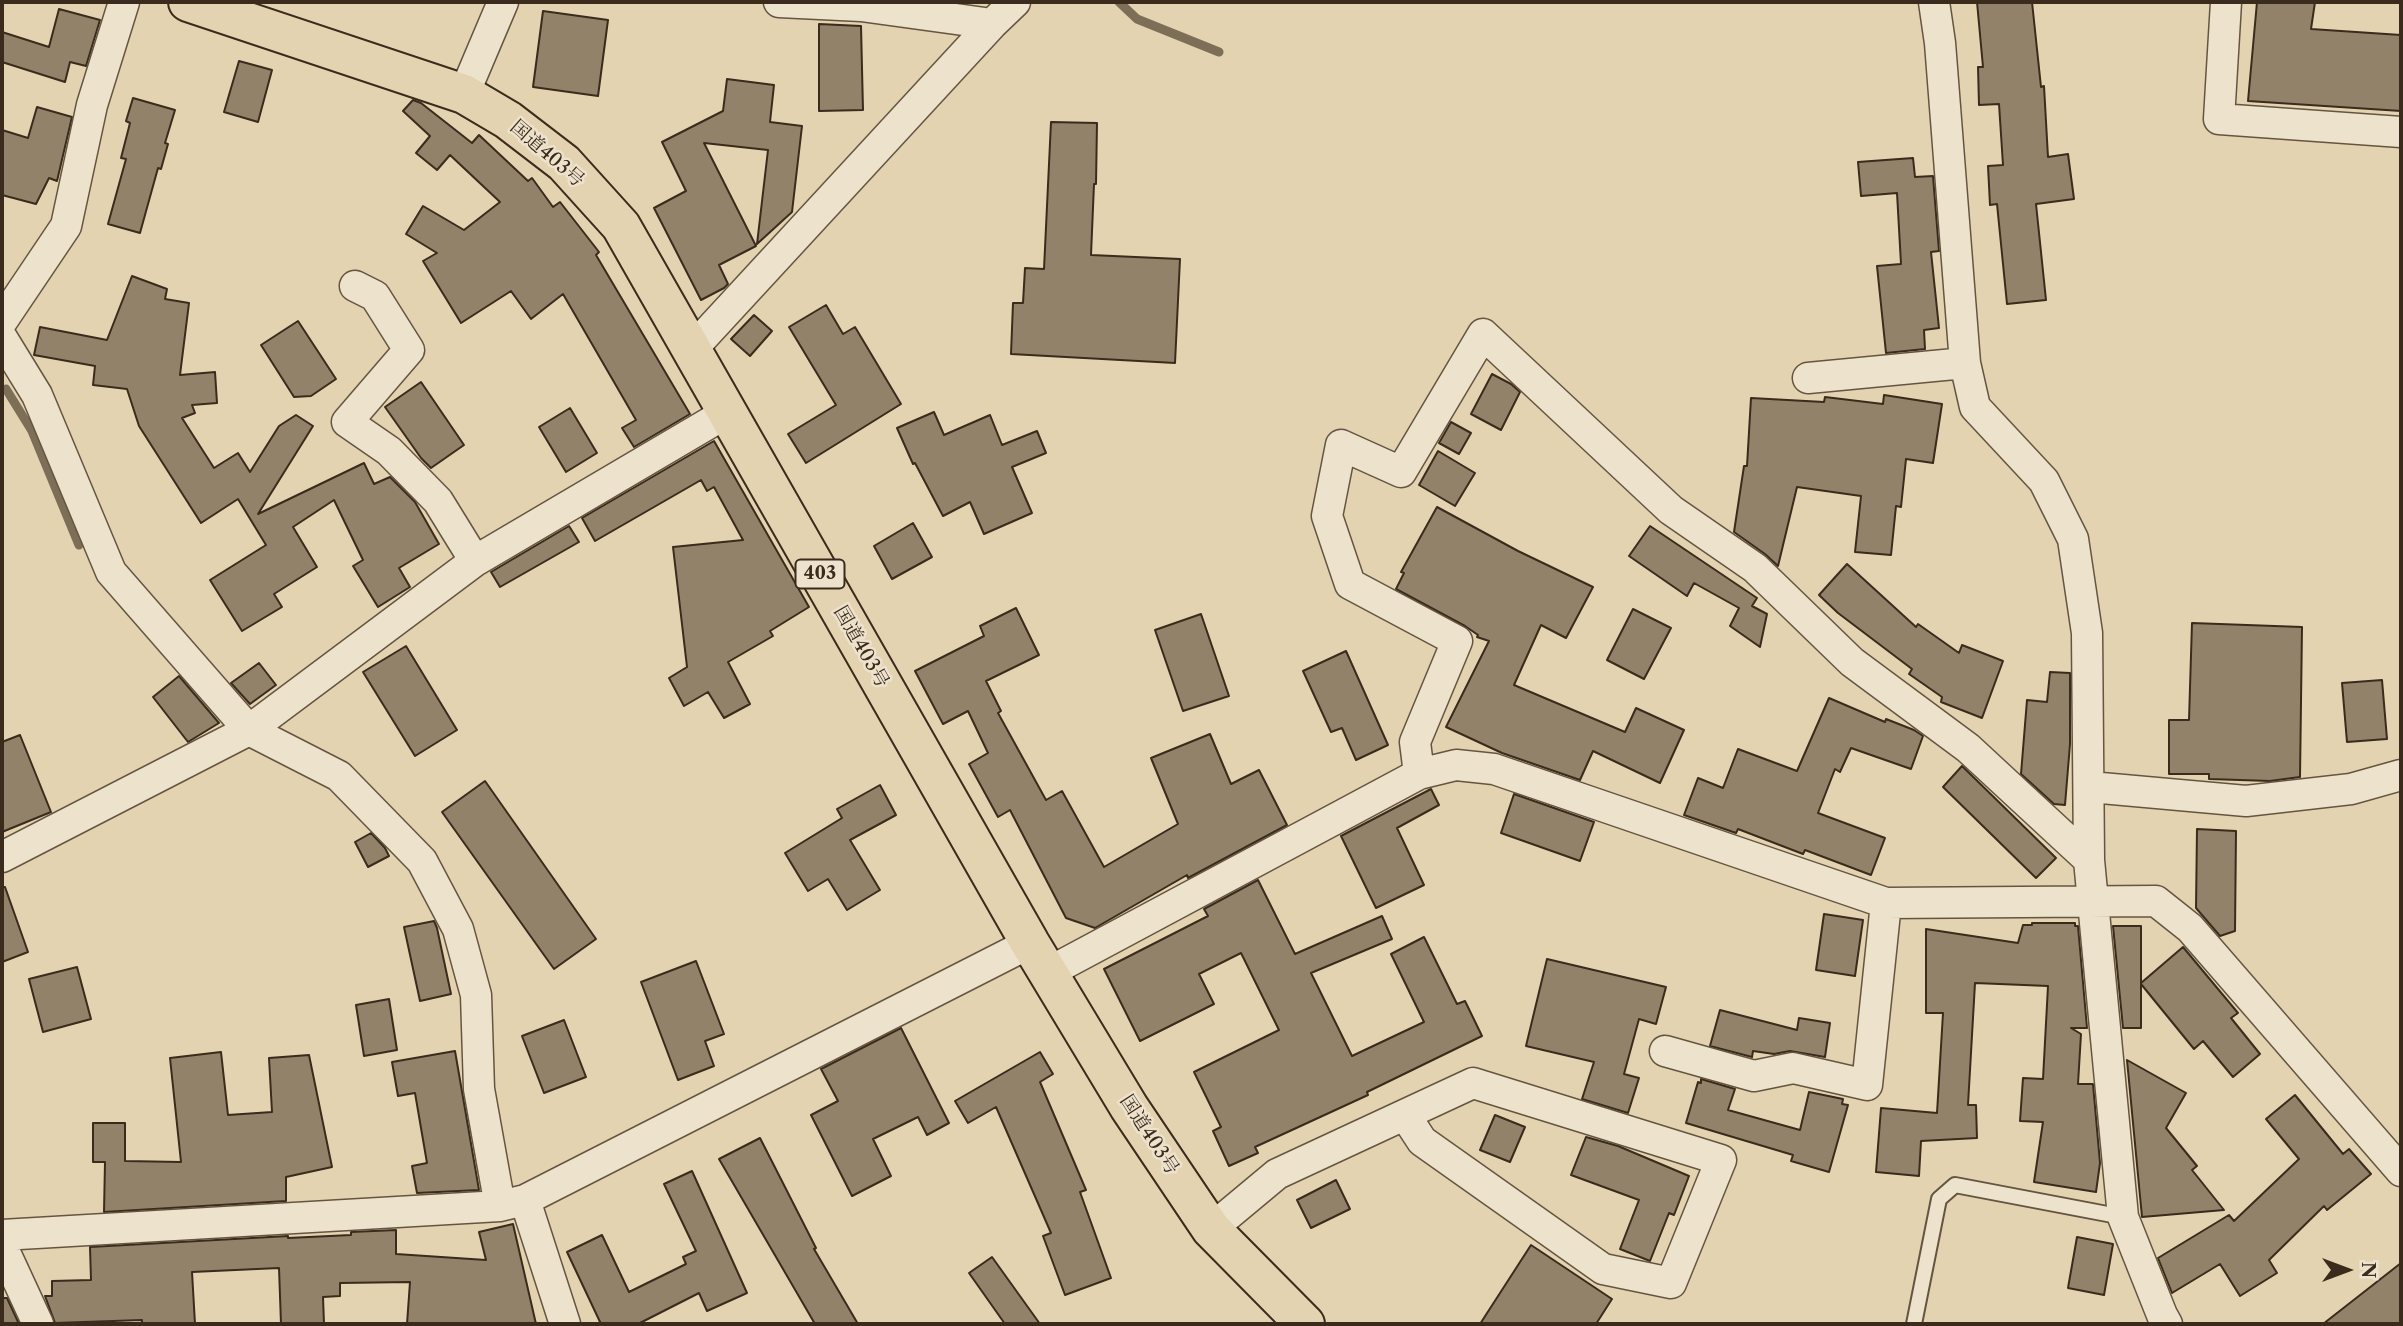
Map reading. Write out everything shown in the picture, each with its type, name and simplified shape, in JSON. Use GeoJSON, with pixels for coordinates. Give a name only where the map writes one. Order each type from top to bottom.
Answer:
{"type":"FeatureCollection","features":[{"type":"Feature","properties":{"kind":"highway","name":"国道403号"},"geometry":{"type":"LineString","coordinates":[[188,2],[242,10],[464,94],[508,120],[564,163],[621,226],[1040,958],[1129,1107],[1211,1229],[1306,1324]]}},
{"type":"Feature","properties":{"kind":"street"},"geometry":{"type":"LineString","coordinates":[[2,321],[66,226],[92,105],[124,2]]}},
{"type":"Feature","properties":{"kind":"street"},"geometry":{"type":"LineString","coordinates":[[464,94],[503,2]]}},
{"type":"Feature","properties":{"kind":"street"},"geometry":{"type":"LineString","coordinates":[[779,2],[861,6],[992,24]]}},
{"type":"Feature","properties":{"kind":"street"},"geometry":{"type":"LineString","coordinates":[[692,349],[1015,2]]}},
{"type":"Feature","properties":{"kind":"street"},"geometry":{"type":"LineString","coordinates":[[1934,2],[1941,57],[1965,363],[1975,407],[2044,481],[2073,539],[2087,633],[2089,860],[2123,1217],[2167,1324]]}},
{"type":"Feature","properties":{"kind":"street"},"geometry":{"type":"LineString","coordinates":[[2226,2],[2219,119],[2401,132]]}},
{"type":"Feature","properties":{"kind":"street"},"geometry":{"type":"LineString","coordinates":[[355,286],[375,296],[409,350],[347,422],[389,451],[438,501],[475,561]]}},
{"type":"Feature","properties":{"kind":"street"},"geometry":{"type":"LineString","coordinates":[[1419,774],[1415,743],[1457,641],[1350,584],[1327,516],[1341,445],[1401,472],[1483,334],[1671,510],[1755,568],[1852,662],[1968,748],[2089,860]]}},
{"type":"Feature","properties":{"kind":"street"},"geometry":{"type":"LineString","coordinates":[[2,338],[37,395],[111,572],[249,730],[339,776],[422,861],[458,929],[476,995],[479,1089],[512,1203],[565,1324]]}},
{"type":"Feature","properties":{"kind":"street"},"geometry":{"type":"LineString","coordinates":[[1808,378],[1965,363]]}},
{"type":"Feature","properties":{"kind":"street"},"geometry":{"type":"LineString","coordinates":[[2,857],[249,730],[475,561],[728,412]]}},
{"type":"Feature","properties":{"kind":"street"},"geometry":{"type":"LineString","coordinates":[[2,1235],[512,1203],[1040,958],[1419,774],[1456,765],[1494,769],[1886,903],[2156,901],[2190,928],[2401,1171]]}},
{"type":"Feature","properties":{"kind":"street"},"geometry":{"type":"LineString","coordinates":[[2090,787],[2246,801],[2351,789],[2401,775]]}},
{"type":"Feature","properties":{"kind":"street"},"geometry":{"type":"LineString","coordinates":[[1665,1051],[1754,1076],[1793,1068],[1867,1085],[1886,903]]}},
{"type":"Feature","properties":{"kind":"street"},"geometry":{"type":"LineString","coordinates":[[1211,1229],[1277,1174],[1473,1083],[1721,1160],[1671,1283],[1603,1269],[1422,1142],[1405,1115]]}},
{"type":"Feature","properties":{"kind":"street"},"geometry":{"type":"LineString","coordinates":[[2,1246],[38,1324]]}},
{"type":"Feature","properties":{"kind":"lane"},"geometry":{"type":"LineString","coordinates":[[1913,1324],[1939,1199],[1955,1185],[2123,1217]]}},
{"type":"Feature","properties":{"kind":"building"},"geometry":{"type":"Polygon","coordinates":[[[1977,2],[2032,2],[2041,87],[2044,86],[2048,157],[2068,154],[2074,199],[2036,204],[2046,300],[2007,304],[1997,204],[1990,205],[1988,166],[2003,165],[1999,104],[1979,105],[1978,67],[1983,67],[1977,2]]]}},
{"type":"Feature","properties":{"kind":"building"},"geometry":{"type":"Polygon","coordinates":[[[2257,2],[2315,2],[2311,29],[2401,35],[2401,111],[2248,101],[2257,2]]]}},
{"type":"Feature","properties":{"kind":"building"},"geometry":{"type":"Polygon","coordinates":[[[59,9],[100,20],[86,66],[70,62],[65,82],[2,62],[2,32],[49,47],[59,9]]]}},
{"type":"Feature","properties":{"kind":"building"},"geometry":{"type":"Polygon","coordinates":[[[543,11],[608,20],[598,96],[533,87],[543,11]]]}},
{"type":"Feature","properties":{"kind":"building"},"geometry":{"type":"Polygon","coordinates":[[[819,24],[861,26],[863,110],[819,111],[819,24]]]}},
{"type":"Feature","properties":{"kind":"building"},"geometry":{"type":"Polygon","coordinates":[[[239,61],[272,70],[258,122],[224,112],[239,61]]]}},
{"type":"Feature","properties":{"kind":"building"},"geometry":{"type":"Polygon","coordinates":[[[727,79],[774,85],[770,122],[802,126],[792,212],[757,244],[768,150],[704,143],[756,246],[719,265],[728,284],[701,300],[654,208],[686,191],[662,142],[723,111],[727,79]]]}},
{"type":"Feature","properties":{"kind":"building"},"geometry":{"type":"Polygon","coordinates":[[[133,98],[175,110],[165,143],[168,144],[161,169],[158,168],[140,233],[108,224],[126,159],[121,158],[130,123],[126,121],[133,98]]]}},
{"type":"Feature","properties":{"kind":"building"},"geometry":{"type":"Polygon","coordinates":[[[413,100],[421,103],[472,143],[479,135],[528,181],[532,178],[553,207],[560,202],[599,252],[596,255],[690,414],[634,447],[622,428],[636,420],[563,294],[531,319],[511,291],[461,323],[423,261],[437,253],[406,234],[423,206],[464,230],[500,202],[450,155],[437,170],[416,153],[430,136],[403,111],[413,100]]]}},
{"type":"Feature","properties":{"kind":"building"},"geometry":{"type":"Polygon","coordinates":[[[37,107],[72,117],[57,181],[49,178],[36,204],[2,195],[2,130],[28,138],[37,107]]]}},
{"type":"Feature","properties":{"kind":"building"},"geometry":{"type":"Polygon","coordinates":[[[1051,122],[1097,123],[1091,255],[1180,259],[1175,363],[1011,354],[1013,303],[1023,303],[1025,268],[1044,269],[1051,122]]]}},
{"type":"Feature","properties":{"kind":"building"},"geometry":{"type":"Polygon","coordinates":[[[1913,158],[1915,177],[1933,176],[1939,251],[1931,252],[1939,328],[1924,330],[1925,349],[1886,353],[1877,266],[1901,264],[1897,193],[1861,196],[1858,162],[1913,158]]]}},
{"type":"Feature","properties":{"kind":"building"},"geometry":{"type":"Polygon","coordinates":[[[132,276],[167,289],[165,299],[189,303],[180,375],[215,372],[217,403],[192,405],[195,413],[182,418],[214,468],[238,453],[250,472],[279,426],[296,415],[313,426],[258,514],[364,463],[374,484],[390,477],[415,502],[439,544],[399,568],[410,587],[378,607],[353,566],[363,560],[334,500],[293,527],[317,567],[274,594],[282,607],[242,631],[210,580],[266,545],[238,499],[201,523],[139,426],[127,389],[93,385],[95,366],[34,355],[40,327],[107,340],[132,276]]]}},
{"type":"Feature","properties":{"kind":"building"},"geometry":{"type":"Polygon","coordinates":[[[826,305],[843,334],[855,327],[901,404],[806,463],[788,434],[836,405],[789,327],[826,305]]]}},
{"type":"Feature","properties":{"kind":"building"},"geometry":{"type":"Polygon","coordinates":[[[754,315],[772,331],[750,356],[731,339],[754,315]]]}},
{"type":"Feature","properties":{"kind":"building"},"geometry":{"type":"Polygon","coordinates":[[[298,321],[336,379],[311,396],[294,397],[261,345],[298,321]]]}},
{"type":"Feature","properties":{"kind":"building"},"geometry":{"type":"Polygon","coordinates":[[[1492,374],[1520,392],[1501,430],[1471,414],[1492,374]]]}},
{"type":"Feature","properties":{"kind":"building"},"geometry":{"type":"Polygon","coordinates":[[[421,382],[464,445],[431,468],[385,407],[421,382]]]}},
{"type":"Feature","properties":{"kind":"building"},"geometry":{"type":"Polygon","coordinates":[[[1884,395],[1942,404],[1933,463],[1906,459],[1901,507],[1896,506],[1891,555],[1855,552],[1861,496],[1797,487],[1778,566],[1734,532],[1744,466],[1747,466],[1751,398],[1824,402],[1825,397],[1883,404],[1884,395]]]}},
{"type":"Feature","properties":{"kind":"building"},"geometry":{"type":"Polygon","coordinates":[[[570,408],[597,453],[566,472],[539,427],[570,408]]]}},
{"type":"Feature","properties":{"kind":"building"},"geometry":{"type":"Polygon","coordinates":[[[934,412],[944,435],[990,415],[1002,445],[1037,431],[1046,453],[1012,467],[1032,513],[984,534],[970,502],[943,516],[915,463],[913,464],[897,428],[934,412]]]}},
{"type":"Feature","properties":{"kind":"building"},"geometry":{"type":"Polygon","coordinates":[[[1451,422],[1471,433],[1459,454],[1439,443],[1451,422]]]}},
{"type":"Feature","properties":{"kind":"building"},"geometry":{"type":"Polygon","coordinates":[[[714,441],[809,607],[770,631],[773,636],[728,662],[750,704],[724,718],[708,692],[684,706],[669,678],[687,667],[673,547],[743,540],[714,487],[707,491],[701,480],[595,541],[582,518],[714,441]]]}},
{"type":"Feature","properties":{"kind":"building"},"geometry":{"type":"Polygon","coordinates":[[[1438,451],[1475,473],[1455,506],[1419,485],[1438,451]]]}},
{"type":"Feature","properties":{"kind":"building"},"geometry":{"type":"Polygon","coordinates":[[[1437,507],[1518,551],[1593,587],[1566,638],[1541,625],[1514,685],[1625,732],[1636,708],[1684,730],[1660,783],[1593,751],[1580,780],[1502,753],[1446,727],[1489,641],[1477,637],[1478,635],[1465,626],[1396,589],[1404,573],[1401,572],[1437,507]]]}},
{"type":"Feature","properties":{"kind":"building"},"geometry":{"type":"Polygon","coordinates":[[[913,523],[932,557],[892,579],[874,546],[913,523]]]}},
{"type":"Feature","properties":{"kind":"building"},"geometry":{"type":"Polygon","coordinates":[[[569,526],[579,542],[500,587],[491,572],[569,526]]]}},
{"type":"Feature","properties":{"kind":"building"},"geometry":{"type":"Polygon","coordinates":[[[1650,526],[1757,598],[1752,606],[1767,614],[1760,647],[1730,626],[1739,608],[1694,583],[1687,596],[1629,556],[1650,526]]]}},
{"type":"Feature","properties":{"kind":"building"},"geometry":{"type":"Polygon","coordinates":[[[1847,564],[1916,627],[1918,624],[1959,653],[1962,645],[2003,661],[1982,718],[1941,702],[1942,697],[1909,674],[1912,669],[1838,613],[1819,595],[1847,564]]]}},
{"type":"Feature","properties":{"kind":"building"},"geometry":{"type":"Polygon","coordinates":[[[1016,608],[1039,655],[986,681],[1001,711],[998,713],[1046,800],[1062,791],[1104,867],[1178,824],[1151,758],[1210,734],[1231,784],[1259,770],[1287,825],[1188,878],[1187,875],[1095,928],[1066,918],[1010,810],[998,817],[969,764],[988,753],[968,711],[943,724],[915,671],[984,636],[980,626],[1016,608]]]}},
{"type":"Feature","properties":{"kind":"building"},"geometry":{"type":"Polygon","coordinates":[[[1633,609],[1671,628],[1644,679],[1607,660],[1633,609]]]}},
{"type":"Feature","properties":{"kind":"building"},"geometry":{"type":"Polygon","coordinates":[[[1201,614],[1229,696],[1183,711],[1155,630],[1201,614]]]}},
{"type":"Feature","properties":{"kind":"building"},"geometry":{"type":"Polygon","coordinates":[[[2192,623],[2302,627],[2300,777],[2270,781],[2209,779],[2209,774],[2169,774],[2169,720],[2189,720],[2192,623]]]}},
{"type":"Feature","properties":{"kind":"building"},"geometry":{"type":"Polygon","coordinates":[[[406,646],[457,730],[415,756],[363,672],[406,646]]]}},
{"type":"Feature","properties":{"kind":"building"},"geometry":{"type":"Polygon","coordinates":[[[1346,651],[1388,745],[1356,760],[1342,728],[1331,732],[1303,671],[1346,651]]]}},
{"type":"Feature","properties":{"kind":"building"},"geometry":{"type":"Polygon","coordinates":[[[259,663],[276,685],[250,704],[231,683],[259,663]]]}},
{"type":"Feature","properties":{"kind":"building"},"geometry":{"type":"Polygon","coordinates":[[[2050,672],[2070,673],[2070,744],[2065,805],[2054,804],[2021,774],[2027,700],[2047,702],[2050,672]]]}},
{"type":"Feature","properties":{"kind":"building"},"geometry":{"type":"Polygon","coordinates":[[[179,676],[219,723],[188,742],[153,697],[179,676]]]}},
{"type":"Feature","properties":{"kind":"building"},"geometry":{"type":"Polygon","coordinates":[[[2382,680],[2387,739],[2347,742],[2342,683],[2382,680]]]}},
{"type":"Feature","properties":{"kind":"building"},"geometry":{"type":"Polygon","coordinates":[[[1829,698],[1885,722],[1886,719],[1914,730],[1923,736],[1911,769],[1851,748],[1840,772],[1835,769],[1818,813],[1885,838],[1871,875],[1805,850],[1803,854],[1738,829],[1736,833],[1684,815],[1698,778],[1723,788],[1738,749],[1797,771],[1829,698]]]}},
{"type":"Feature","properties":{"kind":"building"},"geometry":{"type":"Polygon","coordinates":[[[20,735],[51,812],[2,832],[2,742],[20,735]]]}},
{"type":"Feature","properties":{"kind":"building"},"geometry":{"type":"Polygon","coordinates":[[[1962,766],[2056,858],[2036,878],[1943,787],[1962,766]]]}},
{"type":"Feature","properties":{"kind":"building"},"geometry":{"type":"Polygon","coordinates":[[[485,781],[596,939],[554,969],[442,812],[485,781]]]}},
{"type":"Feature","properties":{"kind":"building"},"geometry":{"type":"Polygon","coordinates":[[[880,785],[896,815],[850,840],[880,890],[847,910],[828,879],[808,891],[785,853],[842,818],[837,809],[880,785]]]}},
{"type":"Feature","properties":{"kind":"building"},"geometry":{"type":"Polygon","coordinates":[[[1431,789],[1439,805],[1397,828],[1424,885],[1376,908],[1341,836],[1431,789]]]}},
{"type":"Feature","properties":{"kind":"building"},"geometry":{"type":"Polygon","coordinates":[[[1514,794],[1594,822],[1580,861],[1501,833],[1514,794]]]}},
{"type":"Feature","properties":{"kind":"building"},"geometry":{"type":"Polygon","coordinates":[[[2197,829],[2236,831],[2235,931],[2220,936],[2196,908],[2197,829]]]}},
{"type":"Feature","properties":{"kind":"building"},"geometry":{"type":"Polygon","coordinates":[[[371,833],[389,856],[368,867],[355,842],[371,833]]]}},
{"type":"Feature","properties":{"kind":"building"},"geometry":{"type":"Polygon","coordinates":[[[1258,880],[1295,954],[1382,916],[1392,939],[1311,973],[1352,1056],[1424,1022],[1391,954],[1424,937],[1457,1004],[1465,1001],[1482,1036],[1367,1092],[1368,1095],[1255,1147],[1258,1153],[1229,1166],[1213,1131],[1221,1127],[1194,1072],[1279,1030],[1241,953],[1199,974],[1214,1004],[1140,1041],[1104,969],[1208,916],[1204,909],[1258,880]]]}},
{"type":"Feature","properties":{"kind":"building"},"geometry":{"type":"Polygon","coordinates":[[[2,887],[5,887],[28,952],[2,962],[2,887]]]}},
{"type":"Feature","properties":{"kind":"building"},"geometry":{"type":"Polygon","coordinates":[[[1824,914],[1863,920],[1855,976],[1816,970],[1824,914]]]}},
{"type":"Feature","properties":{"kind":"building"},"geometry":{"type":"Polygon","coordinates":[[[434,921],[451,994],[420,1001],[404,927],[434,921]]]}},
{"type":"Feature","properties":{"kind":"building"},"geometry":{"type":"Polygon","coordinates":[[[2075,923],[2075,926],[2078,926],[2087,1028],[2071,1028],[2081,1034],[2078,1084],[2093,1084],[2100,1163],[2096,1192],[2034,1182],[2043,1122],[2020,1121],[2023,1078],[2043,1079],[2048,986],[1975,983],[1968,1105],[1976,1105],[1977,1138],[1921,1141],[1919,1176],[1876,1172],[1881,1108],[1937,1113],[1943,1013],[1926,1013],[1926,929],[2018,943],[2023,925],[2075,923]]]}},
{"type":"Feature","properties":{"kind":"building"},"geometry":{"type":"Polygon","coordinates":[[[2113,926],[2141,926],[2141,983],[2183,947],[2238,1013],[2231,1018],[2260,1054],[2233,1077],[2203,1041],[2194,1049],[2141,984],[2141,1028],[2123,1028],[2113,926]]]}},
{"type":"Feature","properties":{"kind":"building"},"geometry":{"type":"Polygon","coordinates":[[[1547,959],[1666,987],[1656,1024],[1639,1019],[1624,1074],[1639,1078],[1628,1113],[1582,1099],[1594,1062],[1526,1046],[1547,959]]]}},
{"type":"Feature","properties":{"kind":"building"},"geometry":{"type":"Polygon","coordinates":[[[696,961],[724,1034],[705,1041],[714,1066],[678,1080],[641,982],[696,961]]]}},
{"type":"Feature","properties":{"kind":"building"},"geometry":{"type":"Polygon","coordinates":[[[77,967],[91,1019],[43,1032],[29,979],[77,967]]]}},
{"type":"Feature","properties":{"kind":"building"},"geometry":{"type":"Polygon","coordinates":[[[389,999],[397,1050],[364,1056],[356,1005],[389,999]]]}},
{"type":"Feature","properties":{"kind":"building"},"geometry":{"type":"Polygon","coordinates":[[[1720,1010],[1797,1030],[1799,1018],[1830,1023],[1825,1057],[1790,1051],[1774,1054],[1753,1051],[1752,1057],[1710,1046],[1720,1010]]]}},
{"type":"Feature","properties":{"kind":"building"},"geometry":{"type":"Polygon","coordinates":[[[564,1020],[586,1077],[544,1093],[522,1036],[564,1020]]]}},
{"type":"Feature","properties":{"kind":"building"},"geometry":{"type":"Polygon","coordinates":[[[901,1028],[949,1123],[927,1135],[918,1117],[873,1139],[891,1176],[852,1196],[811,1115],[838,1101],[821,1069],[901,1028]]]}},
{"type":"Feature","properties":{"kind":"building"},"geometry":{"type":"Polygon","coordinates":[[[455,1051],[479,1190],[417,1193],[412,1166],[427,1163],[415,1093],[398,1096],[392,1062],[455,1051]]]}},
{"type":"Feature","properties":{"kind":"building"},"geometry":{"type":"Polygon","coordinates":[[[221,1052],[228,1115],[272,1112],[269,1058],[309,1055],[332,1167],[286,1177],[286,1201],[104,1212],[105,1162],[93,1162],[93,1123],[125,1123],[125,1161],[181,1162],[170,1058],[221,1052]]]}},
{"type":"Feature","properties":{"kind":"building"},"geometry":{"type":"Polygon","coordinates":[[[1040,1052],[1053,1074],[1040,1082],[1086,1190],[1080,1192],[1111,1278],[1065,1295],[1043,1236],[1051,1233],[996,1107],[968,1123],[955,1101],[1040,1052]]]}},
{"type":"Feature","properties":{"kind":"building"},"geometry":{"type":"Polygon","coordinates":[[[2127,1060],[2186,1093],[2166,1128],[2197,1166],[2192,1170],[2224,1210],[2142,1217],[2127,1060]]]}},
{"type":"Feature","properties":{"kind":"building"},"geometry":{"type":"Polygon","coordinates":[[[1701,1079],[1735,1089],[1728,1110],[1800,1130],[1809,1092],[1843,1099],[1842,1104],[1848,1105],[1829,1172],[1791,1161],[1793,1155],[1686,1123],[1701,1079]]]}},
{"type":"Feature","properties":{"kind":"building"},"geometry":{"type":"Polygon","coordinates":[[[2295,1095],[2343,1154],[2349,1149],[2371,1174],[2327,1210],[2324,1206],[2269,1260],[2277,1273],[2240,1296],[2220,1264],[2172,1293],[2158,1258],[2229,1215],[2234,1221],[2299,1159],[2266,1119],[2295,1095]]]}},
{"type":"Feature","properties":{"kind":"building"},"geometry":{"type":"Polygon","coordinates":[[[1495,1115],[1525,1127],[1510,1162],[1480,1150],[1495,1115]]]}},
{"type":"Feature","properties":{"kind":"building"},"geometry":{"type":"Polygon","coordinates":[[[1586,1137],[1618,1146],[1689,1176],[1674,1215],[1669,1213],[1650,1261],[1620,1249],[1639,1200],[1571,1175],[1586,1137]]]}},
{"type":"Feature","properties":{"kind":"building"},"geometry":{"type":"Polygon","coordinates":[[[760,1138],[816,1248],[814,1249],[858,1324],[815,1324],[719,1159],[760,1138]]]}},
{"type":"Feature","properties":{"kind":"building"},"geometry":{"type":"Polygon","coordinates":[[[692,1171],[747,1293],[707,1311],[699,1293],[638,1324],[601,1324],[567,1252],[602,1235],[629,1292],[686,1264],[683,1257],[696,1251],[664,1184],[692,1171]]]}},
{"type":"Feature","properties":{"kind":"building"},"geometry":{"type":"Polygon","coordinates":[[[1336,1180],[1350,1209],[1311,1228],[1297,1200],[1336,1180]]]}},
{"type":"Feature","properties":{"kind":"building"},"geometry":{"type":"Polygon","coordinates":[[[513,1224],[536,1324],[407,1324],[410,1282],[340,1283],[340,1296],[323,1297],[324,1324],[281,1324],[279,1268],[192,1272],[195,1324],[142,1324],[142,1320],[55,1323],[45,1296],[52,1296],[52,1281],[91,1280],[90,1247],[351,1235],[351,1232],[396,1230],[396,1254],[486,1260],[479,1232],[513,1224]]]}},
{"type":"Feature","properties":{"kind":"building"},"geometry":{"type":"Polygon","coordinates":[[[2077,1237],[2113,1244],[2104,1295],[2068,1288],[2077,1237]]]}},
{"type":"Feature","properties":{"kind":"building"},"geometry":{"type":"Polygon","coordinates":[[[1531,1245],[1612,1299],[1596,1324],[1480,1324],[1531,1245]]]}},
{"type":"Feature","properties":{"kind":"building"},"geometry":{"type":"Polygon","coordinates":[[[992,1257],[1040,1324],[1005,1324],[969,1273],[992,1257]]]}},
{"type":"Feature","properties":{"kind":"building"},"geometry":{"type":"Polygon","coordinates":[[[2401,1263],[2401,1324],[2323,1324],[2401,1263]]]}},
{"type":"Feature","properties":{"kind":"building"},"geometry":{"type":"Polygon","coordinates":[[[2,1298],[7,1298],[19,1324],[2,1324],[2,1298]]]}},
{"type":"Feature","properties":{"kind":"waterway"},"geometry":{"type":"LineString","coordinates":[[1119,2],[1137,19],[1219,52]]}},
{"type":"Feature","properties":{"kind":"waterway"},"geometry":{"type":"LineString","coordinates":[[6,389],[32,431],[79,545]]}}]}
